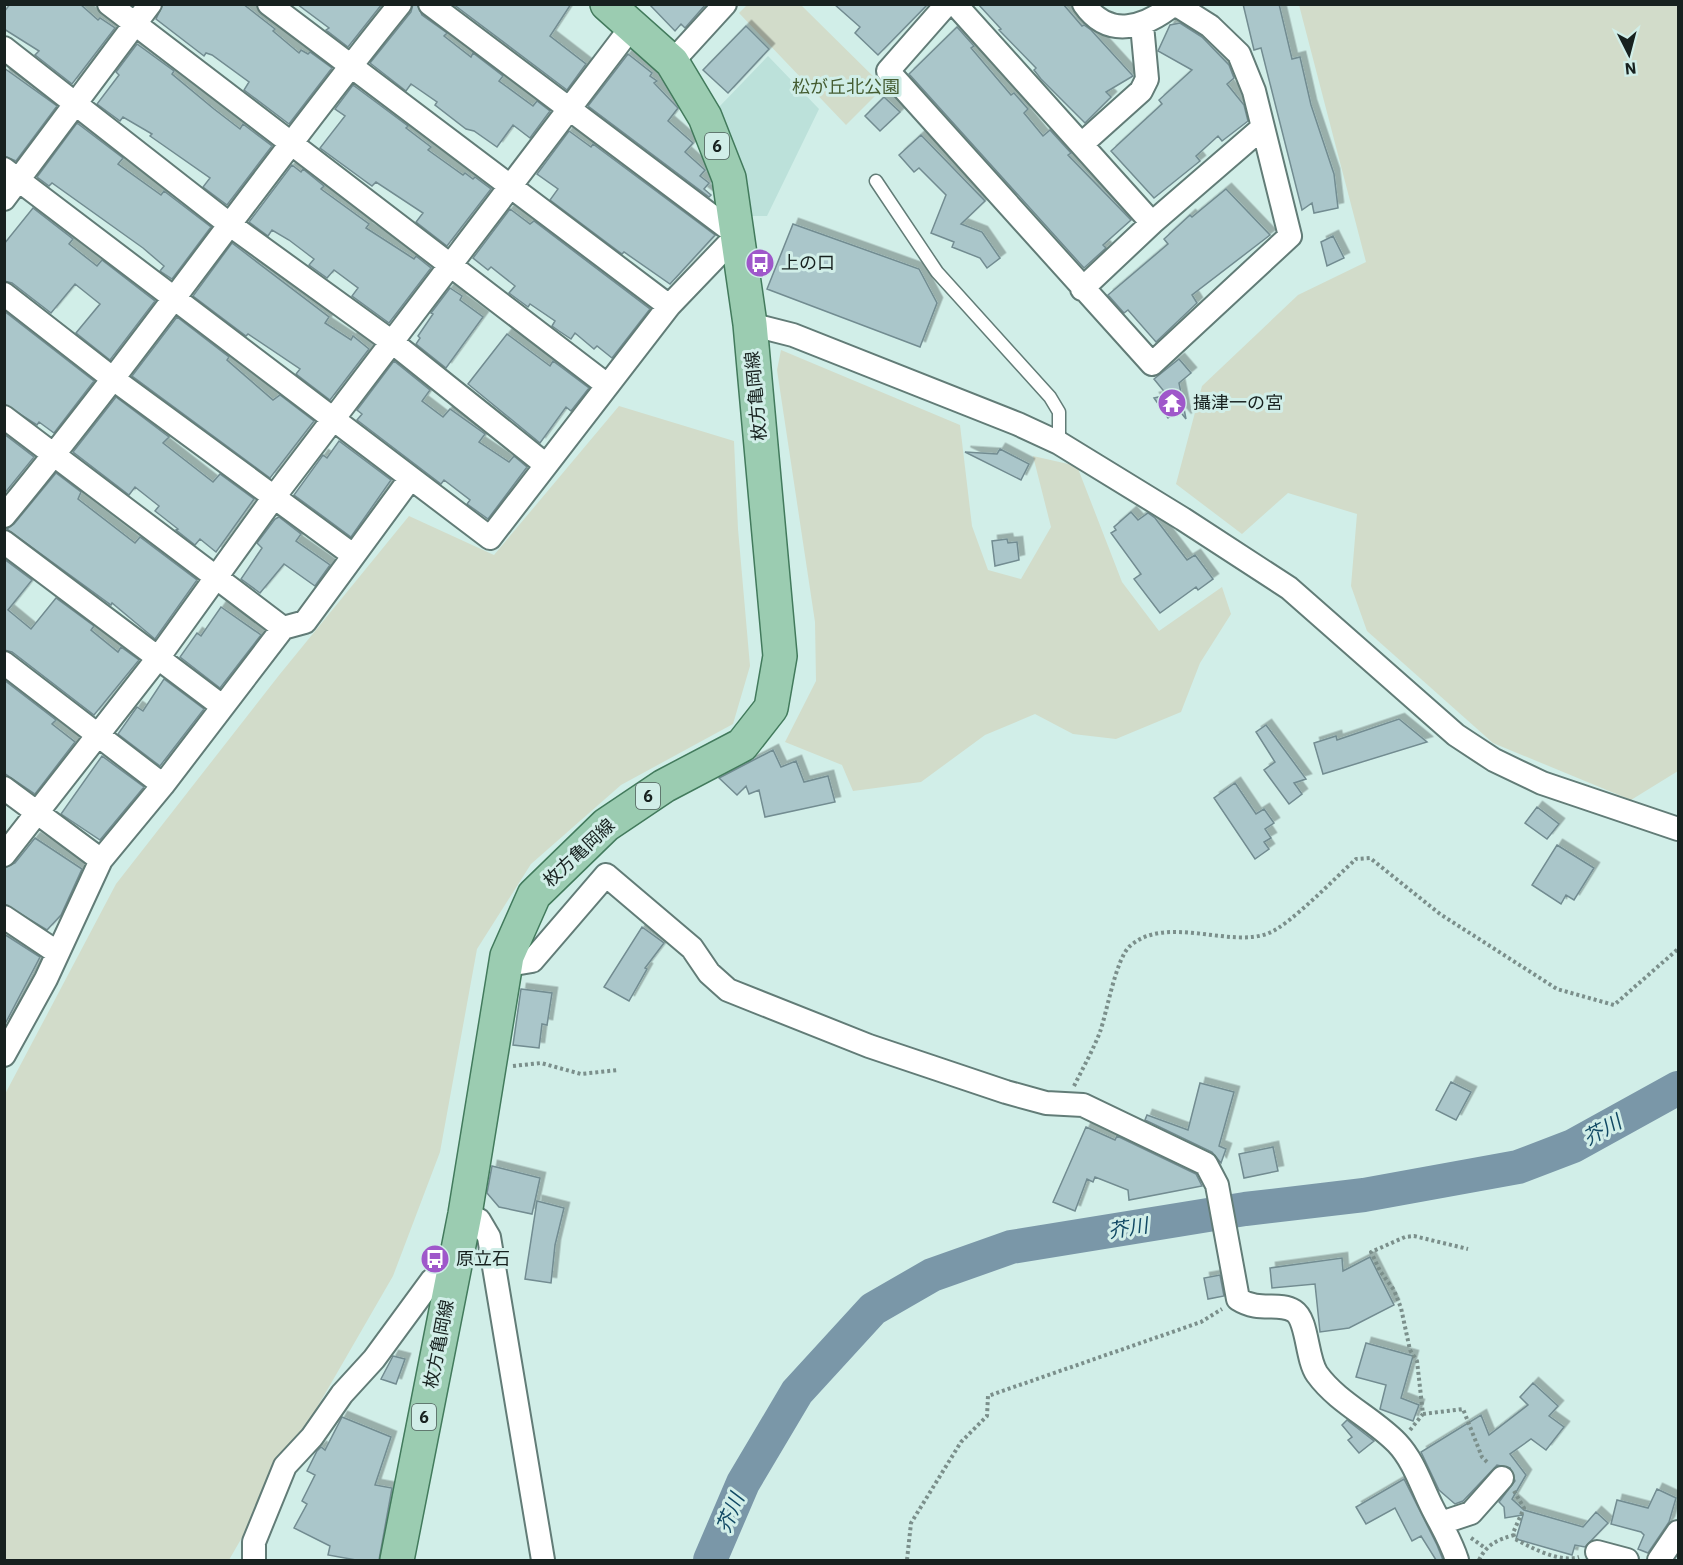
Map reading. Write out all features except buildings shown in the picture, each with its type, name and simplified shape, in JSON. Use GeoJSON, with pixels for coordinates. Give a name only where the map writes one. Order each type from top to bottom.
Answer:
{"type":"FeatureCollection","features":[{"type":"Feature","properties":{"kind":"main road","name":"枚方亀岡線"},"geometry":{"type":"LineString","coordinates":[[396,1560],[465,1214],[507,956],[534,895],[606,825],[664,786],[742,745],[771,708],[780,656],[750,324],[729,178],[705,117],[672,62],[607,4]]}},
{"type":"Feature","properties":{"kind":"street"},"geometry":{"type":"LineString","coordinates":[[109,4],[607,385]]}},
{"type":"Feature","properties":{"kind":"street"},"geometry":{"type":"LineString","coordinates":[[4,199],[12,174],[77,104],[150,4]]}},
{"type":"Feature","properties":{"kind":"street"},"geometry":{"type":"LineString","coordinates":[[269,4],[512,185],[669,306]]}},
{"type":"Feature","properties":{"kind":"street"},"geometry":{"type":"LineString","coordinates":[[4,516],[54,456],[291,142],[400,4]]}},
{"type":"Feature","properties":{"kind":"street"},"geometry":{"type":"LineString","coordinates":[[12,174],[333,421],[490,538],[669,306],[737,234],[430,4]]}},
{"type":"Feature","properties":{"kind":"street"},"geometry":{"type":"LineString","coordinates":[[672,62],[725,4]]}},
{"type":"Feature","properties":{"kind":"street"},"geometry":{"type":"LineString","coordinates":[[947,4],[888,71],[1082,289],[1152,364],[1290,236],[1254,91],[1239,54],[1210,26],[1174,4],[1142,25],[1124,28],[1090,13],[1084,4]]}},
{"type":"Feature","properties":{"kind":"street"},"geometry":{"type":"LineString","coordinates":[[955,4],[1083,143],[1152,223]]}},
{"type":"Feature","properties":{"kind":"street"},"geometry":{"type":"LineString","coordinates":[[4,855],[97,733],[158,658],[218,578],[274,497],[633,25]]}},
{"type":"Feature","properties":{"kind":"street"},"geometry":{"type":"LineString","coordinates":[[1083,143],[1141,91],[1147,79],[1142,25]]}},
{"type":"Feature","properties":{"kind":"street"},"geometry":{"type":"LineString","coordinates":[[4,48],[229,224],[392,342],[546,465]]}},
{"type":"Feature","properties":{"kind":"street"},"geometry":{"type":"LineString","coordinates":[[1082,289],[1152,223],[1262,128]]}},
{"type":"Feature","properties":{"kind":"street"},"geometry":{"type":"LineString","coordinates":[[4,294],[112,378],[352,555]]}},
{"type":"Feature","properties":{"kind":"street"},"geometry":{"type":"LineString","coordinates":[[750,324],[793,335],[1018,424],[1059,443],[1183,519],[1289,588],[1456,735],[1494,760],[1542,783],[1678,829]]}},
{"type":"Feature","properties":{"kind":"street"},"geometry":{"type":"LineString","coordinates":[[4,417],[283,628]]}},
{"type":"Feature","properties":{"kind":"street"},"geometry":{"type":"LineString","coordinates":[[7,1043],[58,953],[101,860],[163,785],[283,628],[305,622],[410,479]]}},
{"type":"Feature","properties":{"kind":"street"},"geometry":{"type":"LineString","coordinates":[[4,542],[222,706]]}},
{"type":"Feature","properties":{"kind":"street"},"geometry":{"type":"LineString","coordinates":[[4,663],[163,785]]}},
{"type":"Feature","properties":{"kind":"street"},"geometry":{"type":"LineString","coordinates":[[4,788],[101,860]]}},
{"type":"Feature","properties":{"kind":"street"},"geometry":{"type":"LineString","coordinates":[[507,956],[520,963],[532,961],[606,875],[692,948],[709,973],[728,990],[869,1046],[932,1068],[1046,1103],[1083,1105],[1181,1150],[1206,1164],[1216,1185],[1238,1299],[1248,1306],[1277,1306],[1294,1311],[1302,1319],[1307,1351],[1316,1373],[1332,1391],[1399,1445],[1408,1457],[1450,1539],[1456,1560]]}},
{"type":"Feature","properties":{"kind":"street"},"geometry":{"type":"LineString","coordinates":[[4,917],[58,953]]}},
{"type":"Feature","properties":{"kind":"street"},"geometry":{"type":"LineString","coordinates":[[465,1214],[479,1220],[489,1237],[543,1560]]}},
{"type":"Feature","properties":{"kind":"street"},"geometry":{"type":"LineString","coordinates":[[254,1560],[254,1542],[285,1466],[312,1437],[342,1394],[374,1359],[432,1280],[452,1274]]}},
{"type":"Feature","properties":{"kind":"street"},"geometry":{"type":"LineString","coordinates":[[1441,1523],[1470,1514],[1502,1478]]}},
{"type":"Feature","properties":{"kind":"street"},"geometry":{"type":"LineString","coordinates":[[1659,1560],[1678,1533]]}},
{"type":"Feature","properties":{"kind":"street"},"geometry":{"type":"LineString","coordinates":[[1598,1552],[1627,1560]]}},
{"type":"Feature","properties":{"kind":"lane"},"geometry":{"type":"LineString","coordinates":[[876,181],[937,272],[1050,397],[1059,412],[1059,443]]}},
{"type":"Feature","properties":{"kind":"path"},"geometry":{"type":"LineString","coordinates":[[1065,1103],[1099,1035],[1120,959],[1130,945],[1150,937],[1174,932],[1252,938],[1270,933],[1356,858],[1370,858],[1440,914],[1557,989],[1614,1005],[1678,949]]}},
{"type":"Feature","properties":{"kind":"path"},"geometry":{"type":"LineString","coordinates":[[489,1069],[541,1063],[581,1074],[618,1070]]}},
{"type":"Feature","properties":{"kind":"path"},"geometry":{"type":"LineString","coordinates":[[1423,1414],[1417,1361],[1410,1350],[1401,1308],[1394,1290],[1380,1271],[1371,1252],[1405,1237],[1414,1236],[1468,1249]]}},
{"type":"Feature","properties":{"kind":"path"},"geometry":{"type":"LineString","coordinates":[[907,1560],[911,1523],[962,1442],[987,1416],[988,1396],[1201,1322],[1238,1299]]}},
{"type":"Feature","properties":{"kind":"path"},"geometry":{"type":"LineString","coordinates":[[1399,1445],[1423,1414],[1463,1408],[1482,1457],[1515,1492],[1524,1508],[1514,1535],[1515,1539],[1534,1549],[1572,1560],[1598,1552]]}},
{"type":"Feature","properties":{"kind":"path"},"geometry":{"type":"LineString","coordinates":[[1479,1560],[1485,1548],[1498,1540],[1514,1535]]}},
{"type":"Feature","properties":{"kind":"shaded area"},"geometry":{"type":"Polygon","coordinates":[[[768,56],[819,109],[767,216],[752,216],[742,165],[719,107],[768,56]]]}},
{"type":"Feature","properties":{"kind":"green space","name":"松が丘北公園"},"geometry":{"type":"Polygon","coordinates":[[[747,5],[801,5],[884,87],[846,125],[739,13],[747,5]]]}},
{"type":"Feature","properties":{"kind":"green space"},"geometry":{"type":"Polygon","coordinates":[[[1299,5],[1678,5],[1678,771],[1631,800],[1493,743],[1367,631],[1351,586],[1357,514],[1288,493],[1242,534],[1176,484],[1202,386],[1298,295],[1366,262],[1299,5]]]}},
{"type":"Feature","properties":{"kind":"green space"},"geometry":{"type":"Polygon","coordinates":[[[781,350],[960,425],[972,526],[988,570],[1021,579],[1051,527],[1033,456],[1077,466],[1122,582],[1159,631],[1222,587],[1231,614],[1200,663],[1181,712],[1116,739],[1073,734],[1035,714],[985,735],[921,782],[853,791],[842,765],[785,742],[816,681],[815,622],[777,370],[781,350]]]}},
{"type":"Feature","properties":{"kind":"green space"},"geometry":{"type":"Polygon","coordinates":[[[619,406],[734,441],[738,529],[750,666],[733,724],[621,785],[531,864],[477,949],[440,1152],[393,1276],[229,1560],[5,1560],[4,1096],[116,884],[280,674],[409,516],[494,555],[619,406]]]}},
{"type":"Feature","properties":{"kind":"waterway","name":"芥川"},"geometry":{"type":"LineString","coordinates":[[710,1560],[743,1483],[797,1392],[873,1309],[932,1275],[1011,1247],[1245,1209],[1364,1195],[1518,1167],[1573,1146],[1678,1088]]}},
{"type":"Feature","properties":{"kind":"place","name":"上の口"},"geometry":{"type":"Point","coordinates":[760,263]}},
{"type":"Feature","properties":{"kind":"place","name":"攝津一の宮"},"geometry":{"type":"Point","coordinates":[1172,403]}},
{"type":"Feature","properties":{"kind":"place","name":"原立石"},"geometry":{"type":"Point","coordinates":[435,1259]}}]}
